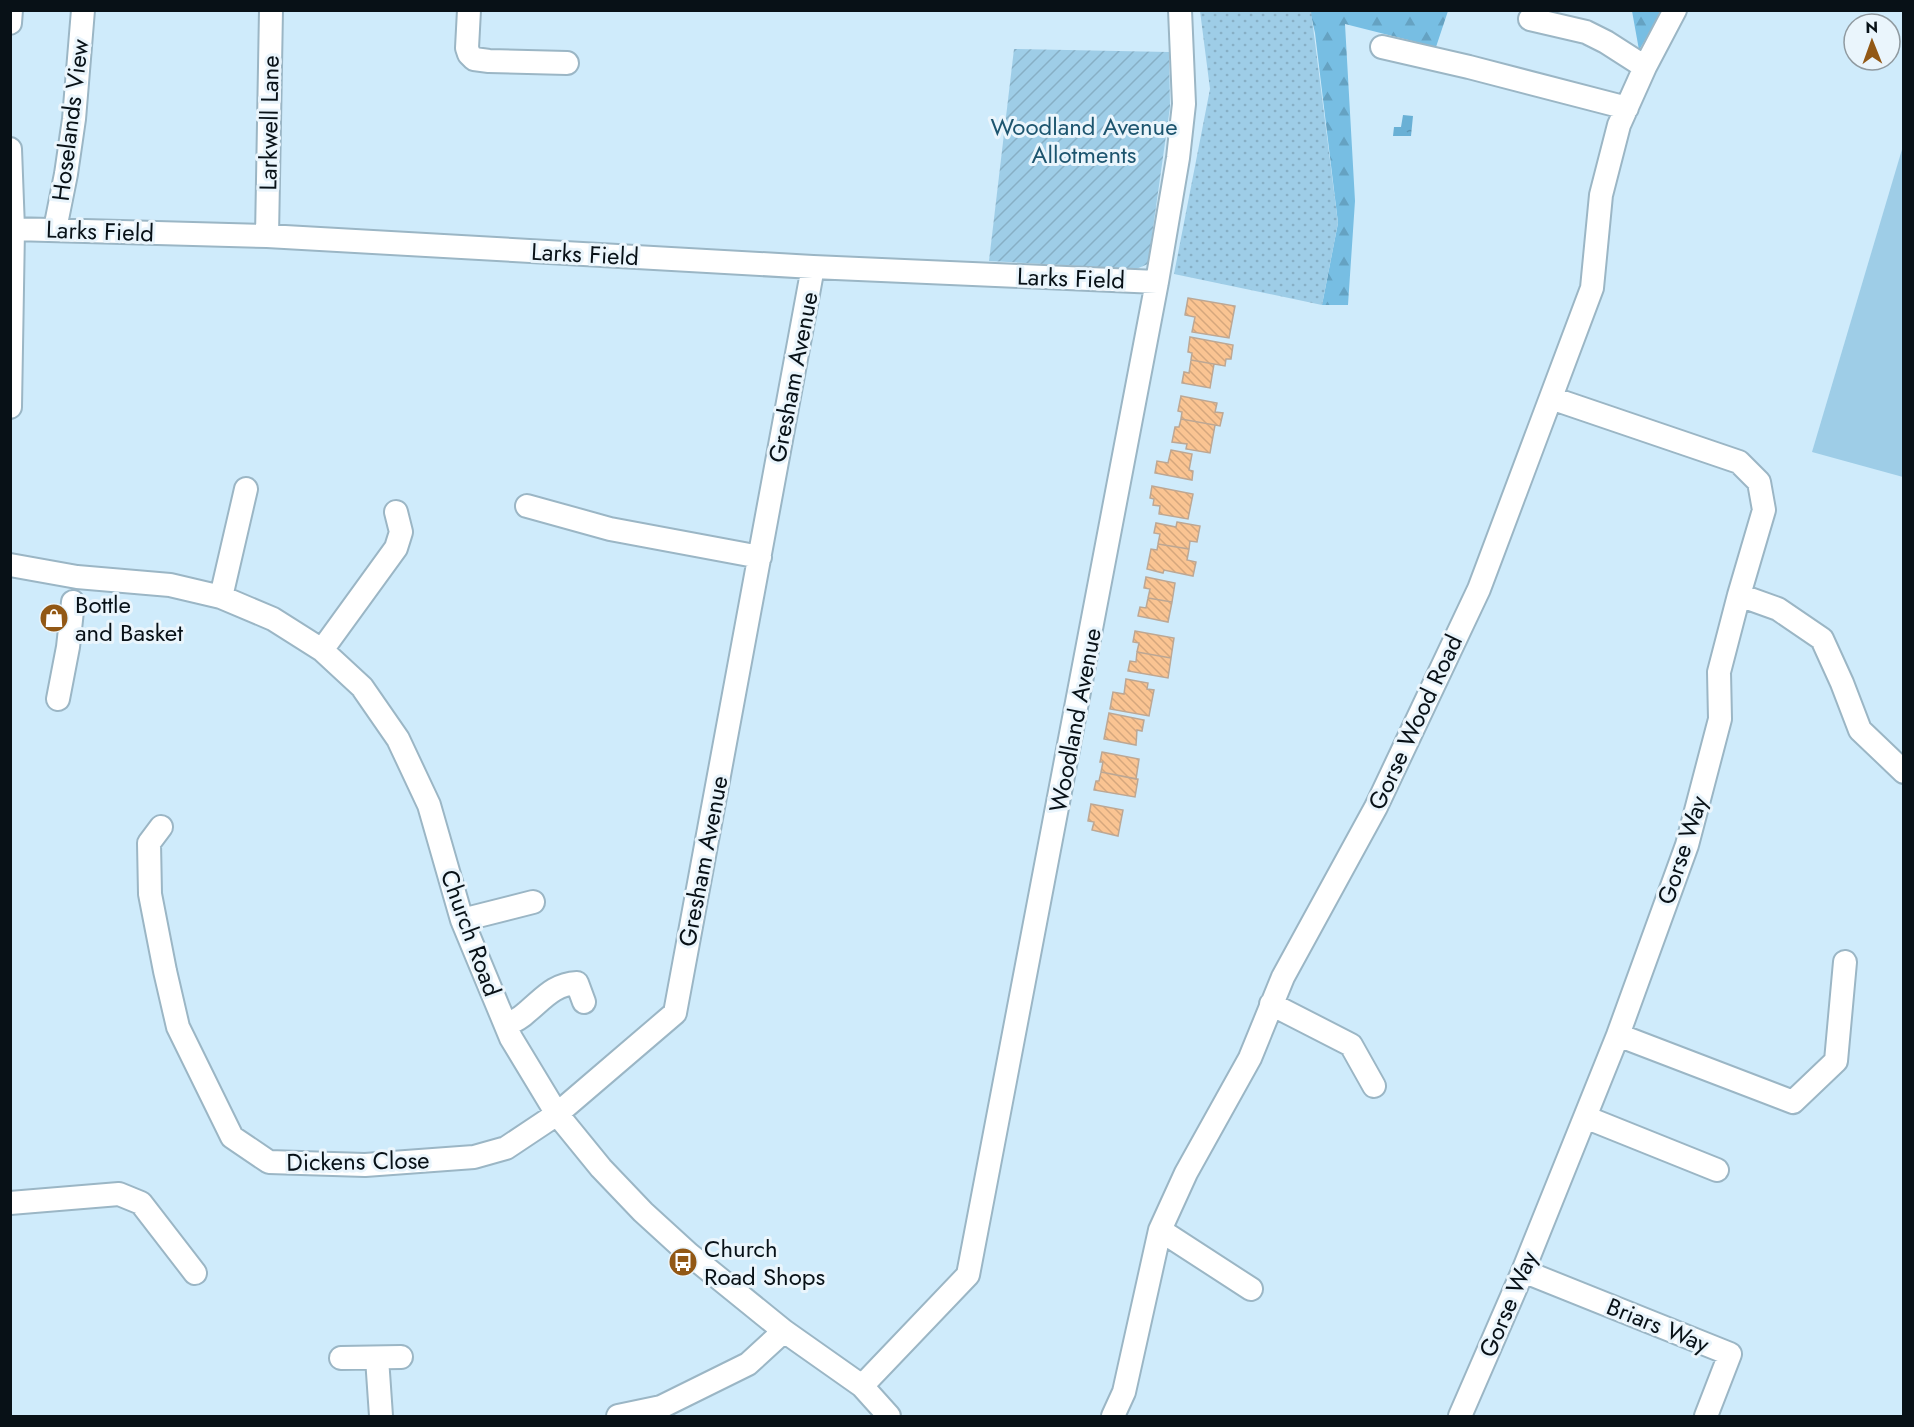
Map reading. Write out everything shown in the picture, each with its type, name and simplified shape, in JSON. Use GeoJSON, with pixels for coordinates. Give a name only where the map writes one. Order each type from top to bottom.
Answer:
{"type":"FeatureCollection","features":[{"type":"Feature","properties":{"kind":"street"},"geometry":{"type":"LineString","coordinates":[[10,23],[11,10]]}},
{"type":"Feature","properties":{"kind":"street","name":"Hoselands View"},"geometry":{"type":"LineString","coordinates":[[55,229],[74,119],[83,10]]}},
{"type":"Feature","properties":{"kind":"street","name":"Larkwell Lane"},"geometry":{"type":"LineString","coordinates":[[267,236],[271,10]]}},
{"type":"Feature","properties":{"kind":"street"},"geometry":{"type":"LineString","coordinates":[[469,10],[467,48],[474,59],[567,63]]}},
{"type":"Feature","properties":{"kind":"street","name":"Woodland Avenue"},"geometry":{"type":"LineString","coordinates":[[862,1386],[968,1275],[1157,282],[1178,158],[1184,104],[1180,10]]}},
{"type":"Feature","properties":{"kind":"street","name":"Gorse Wood Road"},"geometry":{"type":"LineString","coordinates":[[1113,1416],[1124,1392],[1160,1230],[1186,1173],[1250,1058],[1283,977],[1376,807],[1479,589],[1592,288],[1601,195],[1619,125],[1645,67],[1675,10]]}},
{"type":"Feature","properties":{"kind":"street"},"geometry":{"type":"LineString","coordinates":[[1530,19],[1586,32],[1645,67]]}},
{"type":"Feature","properties":{"kind":"street"},"geometry":{"type":"LineString","coordinates":[[1382,47],[1627,108]]}},
{"type":"Feature","properties":{"kind":"street"},"geometry":{"type":"LineString","coordinates":[[10,150],[14,228],[10,407]]}},
{"type":"Feature","properties":{"kind":"street","name":"Larks Field"},"geometry":{"type":"LineString","coordinates":[[14,228],[267,236],[813,267],[1157,282]]}},
{"type":"Feature","properties":{"kind":"street","name":"Gresham Avenue"},"geometry":{"type":"LineString","coordinates":[[557,1114],[675,1013],[813,267]]}},
{"type":"Feature","properties":{"kind":"street","name":"Gorse Way"},"geometry":{"type":"LineString","coordinates":[[1460,1416],[1523,1271],[1618,1035],[1687,845],[1720,719],[1719,672],[1764,510],[1759,482],[1739,462],[1551,398]]}},
{"type":"Feature","properties":{"kind":"street"},"geometry":{"type":"LineString","coordinates":[[221,597],[246,489]]}},
{"type":"Feature","properties":{"kind":"street"},"geometry":{"type":"LineString","coordinates":[[527,506],[610,529],[759,557]]}},
{"type":"Feature","properties":{"kind":"street"},"geometry":{"type":"LineString","coordinates":[[322,650],[396,548],[401,532],[396,512]]}},
{"type":"Feature","properties":{"kind":"street","name":"Church Road"},"geometry":{"type":"LineString","coordinates":[[10,565],[77,577],[170,585],[221,597],[273,619],[322,650],[362,687],[398,739],[429,805],[462,920],[511,1038],[557,1114],[601,1167],[689,1254],[784,1331],[862,1386],[889,1416]]}},
{"type":"Feature","properties":{"kind":"street"},"geometry":{"type":"LineString","coordinates":[[1739,595],[1778,609],[1822,639],[1860,730],[1904,772]]}},
{"type":"Feature","properties":{"kind":"street"},"geometry":{"type":"LineString","coordinates":[[58,699],[68,647],[73,602]]}},
{"type":"Feature","properties":{"kind":"street","name":"Dickens Close"},"geometry":{"type":"LineString","coordinates":[[161,826],[149,843],[150,894],[165,971],[178,1027],[232,1137],[269,1162],[365,1165],[474,1157],[506,1148],[557,1114]]}},
{"type":"Feature","properties":{"kind":"street"},"geometry":{"type":"LineString","coordinates":[[462,920],[533,902]]}},
{"type":"Feature","properties":{"kind":"street"},"geometry":{"type":"LineString","coordinates":[[1618,1035],[1793,1102],[1836,1061],[1845,962]]}},
{"type":"Feature","properties":{"kind":"street"},"geometry":{"type":"LineString","coordinates":[[506,1025],[526,1013],[551,990],[561,986],[576,983],[584,1002]]}},
{"type":"Feature","properties":{"kind":"street"},"geometry":{"type":"LineString","coordinates":[[1271,1004],[1351,1045],[1374,1086]]}},
{"type":"Feature","properties":{"kind":"street"},"geometry":{"type":"LineString","coordinates":[[1585,1117],[1717,1170]]}},
{"type":"Feature","properties":{"kind":"street"},"geometry":{"type":"LineString","coordinates":[[10,1203],[119,1194],[141,1203],[195,1273]]}},
{"type":"Feature","properties":{"kind":"street"},"geometry":{"type":"LineString","coordinates":[[1160,1230],[1251,1289]]}},
{"type":"Feature","properties":{"kind":"street","name":"Briars Way"},"geometry":{"type":"LineString","coordinates":[[1523,1271],[1730,1354],[1706,1416]]}},
{"type":"Feature","properties":{"kind":"street"},"geometry":{"type":"LineString","coordinates":[[620,1416],[661,1407],[748,1364],[784,1331]]}},
{"type":"Feature","properties":{"kind":"street"},"geometry":{"type":"LineString","coordinates":[[341,1358],[401,1357]]}},
{"type":"Feature","properties":{"kind":"street"},"geometry":{"type":"LineString","coordinates":[[377,1358],[381,1416]]}},
{"type":"Feature","properties":{"kind":"green space"},"geometry":{"type":"Polygon","coordinates":[[[1200,11],[1311,11],[1338,223],[1322,305],[1174,274],[1210,89],[1200,11]]]}},
{"type":"Feature","properties":{"kind":"green space"},"geometry":{"type":"Polygon","coordinates":[[[1310,11],[1448,11],[1436,47],[1345,24],[1355,201],[1348,305],[1322,305],[1338,223],[1315,33],[1310,11]]]}},
{"type":"Feature","properties":{"kind":"green space"},"geometry":{"type":"Polygon","coordinates":[[[1632,11],[1663,11],[1639,50],[1632,11]]]}},
{"type":"Feature","properties":{"kind":"green space","name":"Woodland Avenue Allotments"},"geometry":{"type":"Polygon","coordinates":[[[1014,49],[1169,52],[1170,107],[1148,264],[1136,269],[989,261],[1014,49]]]}},
{"type":"Feature","properties":{"kind":"green space"},"geometry":{"type":"Polygon","coordinates":[[[1903,146],[1904,477],[1812,452],[1903,146]]]}},
{"type":"Feature","properties":{"kind":"water"},"geometry":{"type":"Polygon","coordinates":[[[1403,115],[1413,116],[1411,136],[1393,136],[1394,127],[1401,127],[1403,115]]]}},
{"type":"Feature","properties":{"kind":"building"},"geometry":{"type":"Polygon","coordinates":[[[1188,298],[1235,306],[1229,338],[1192,332],[1195,317],[1185,315],[1188,298]]]}},
{"type":"Feature","properties":{"kind":"building"},"geometry":{"type":"Polygon","coordinates":[[[1190,337],[1233,345],[1231,359],[1226,359],[1225,366],[1191,360],[1192,353],[1188,352],[1190,337]]]}},
{"type":"Feature","properties":{"kind":"building"},"geometry":{"type":"Polygon","coordinates":[[[1191,360],[1214,364],[1210,388],[1182,383],[1184,372],[1189,373],[1191,360]]]}},
{"type":"Feature","properties":{"kind":"building"},"geometry":{"type":"Polygon","coordinates":[[[1181,396],[1217,403],[1215,412],[1223,413],[1220,426],[1181,419],[1182,412],[1178,411],[1181,396]]]}},
{"type":"Feature","properties":{"kind":"building"},"geometry":{"type":"Polygon","coordinates":[[[1181,419],[1215,425],[1210,453],[1186,449],[1187,444],[1172,442],[1175,427],[1179,427],[1181,419]]]}},
{"type":"Feature","properties":{"kind":"building"},"geometry":{"type":"Polygon","coordinates":[[[1171,450],[1192,454],[1189,470],[1193,471],[1192,480],[1155,473],[1157,461],[1168,463],[1171,450]]]}},
{"type":"Feature","properties":{"kind":"building"},"geometry":{"type":"Polygon","coordinates":[[[1152,486],[1193,494],[1188,519],[1159,514],[1160,506],[1153,505],[1154,499],[1150,498],[1152,486]]]}},
{"type":"Feature","properties":{"kind":"building"},"geometry":{"type":"Polygon","coordinates":[[[1177,522],[1200,526],[1197,542],[1190,541],[1189,549],[1158,544],[1160,534],[1154,533],[1156,523],[1176,527],[1177,522]]]}},
{"type":"Feature","properties":{"kind":"building"},"geometry":{"type":"Polygon","coordinates":[[[1158,544],[1189,549],[1187,560],[1196,562],[1193,576],[1147,569],[1151,549],[1157,550],[1158,544]]]}},
{"type":"Feature","properties":{"kind":"building"},"geometry":{"type":"Polygon","coordinates":[[[1146,577],[1175,583],[1172,602],[1148,598],[1150,589],[1144,588],[1146,577]]]}},
{"type":"Feature","properties":{"kind":"building"},"geometry":{"type":"Polygon","coordinates":[[[1148,598],[1172,602],[1168,622],[1138,616],[1140,607],[1146,608],[1148,598]]]}},
{"type":"Feature","properties":{"kind":"building"},"geometry":{"type":"Polygon","coordinates":[[[1135,631],[1174,638],[1171,658],[1137,652],[1139,643],[1133,642],[1135,631]]]}},
{"type":"Feature","properties":{"kind":"building"},"geometry":{"type":"Polygon","coordinates":[[[1137,652],[1171,658],[1168,678],[1128,671],[1130,661],[1136,662],[1137,652]]]}},
{"type":"Feature","properties":{"kind":"building"},"geometry":{"type":"Polygon","coordinates":[[[1126,679],[1148,683],[1147,689],[1154,690],[1149,716],[1110,709],[1113,692],[1124,694],[1126,679]]]}},
{"type":"Feature","properties":{"kind":"building"},"geometry":{"type":"Polygon","coordinates":[[[1109,713],[1144,720],[1142,731],[1137,730],[1136,745],[1104,739],[1109,713]]]}},
{"type":"Feature","properties":{"kind":"building"},"geometry":{"type":"Polygon","coordinates":[[[1102,752],[1139,759],[1136,779],[1101,772],[1102,752]]]}},
{"type":"Feature","properties":{"kind":"building"},"geometry":{"type":"Polygon","coordinates":[[[1101,772],[1138,779],[1135,797],[1094,790],[1101,772]]]}},
{"type":"Feature","properties":{"kind":"building"},"geometry":{"type":"Polygon","coordinates":[[[1091,804],[1123,810],[1118,836],[1092,830],[1094,822],[1088,821],[1091,804]]]}},
{"type":"Feature","properties":{"kind":"place","name":"Bottle and Basket"},"geometry":{"type":"Point","coordinates":[54,618]}},
{"type":"Feature","properties":{"kind":"place","name":"Church Road Shops"},"geometry":{"type":"Point","coordinates":[683,1262]}}]}
